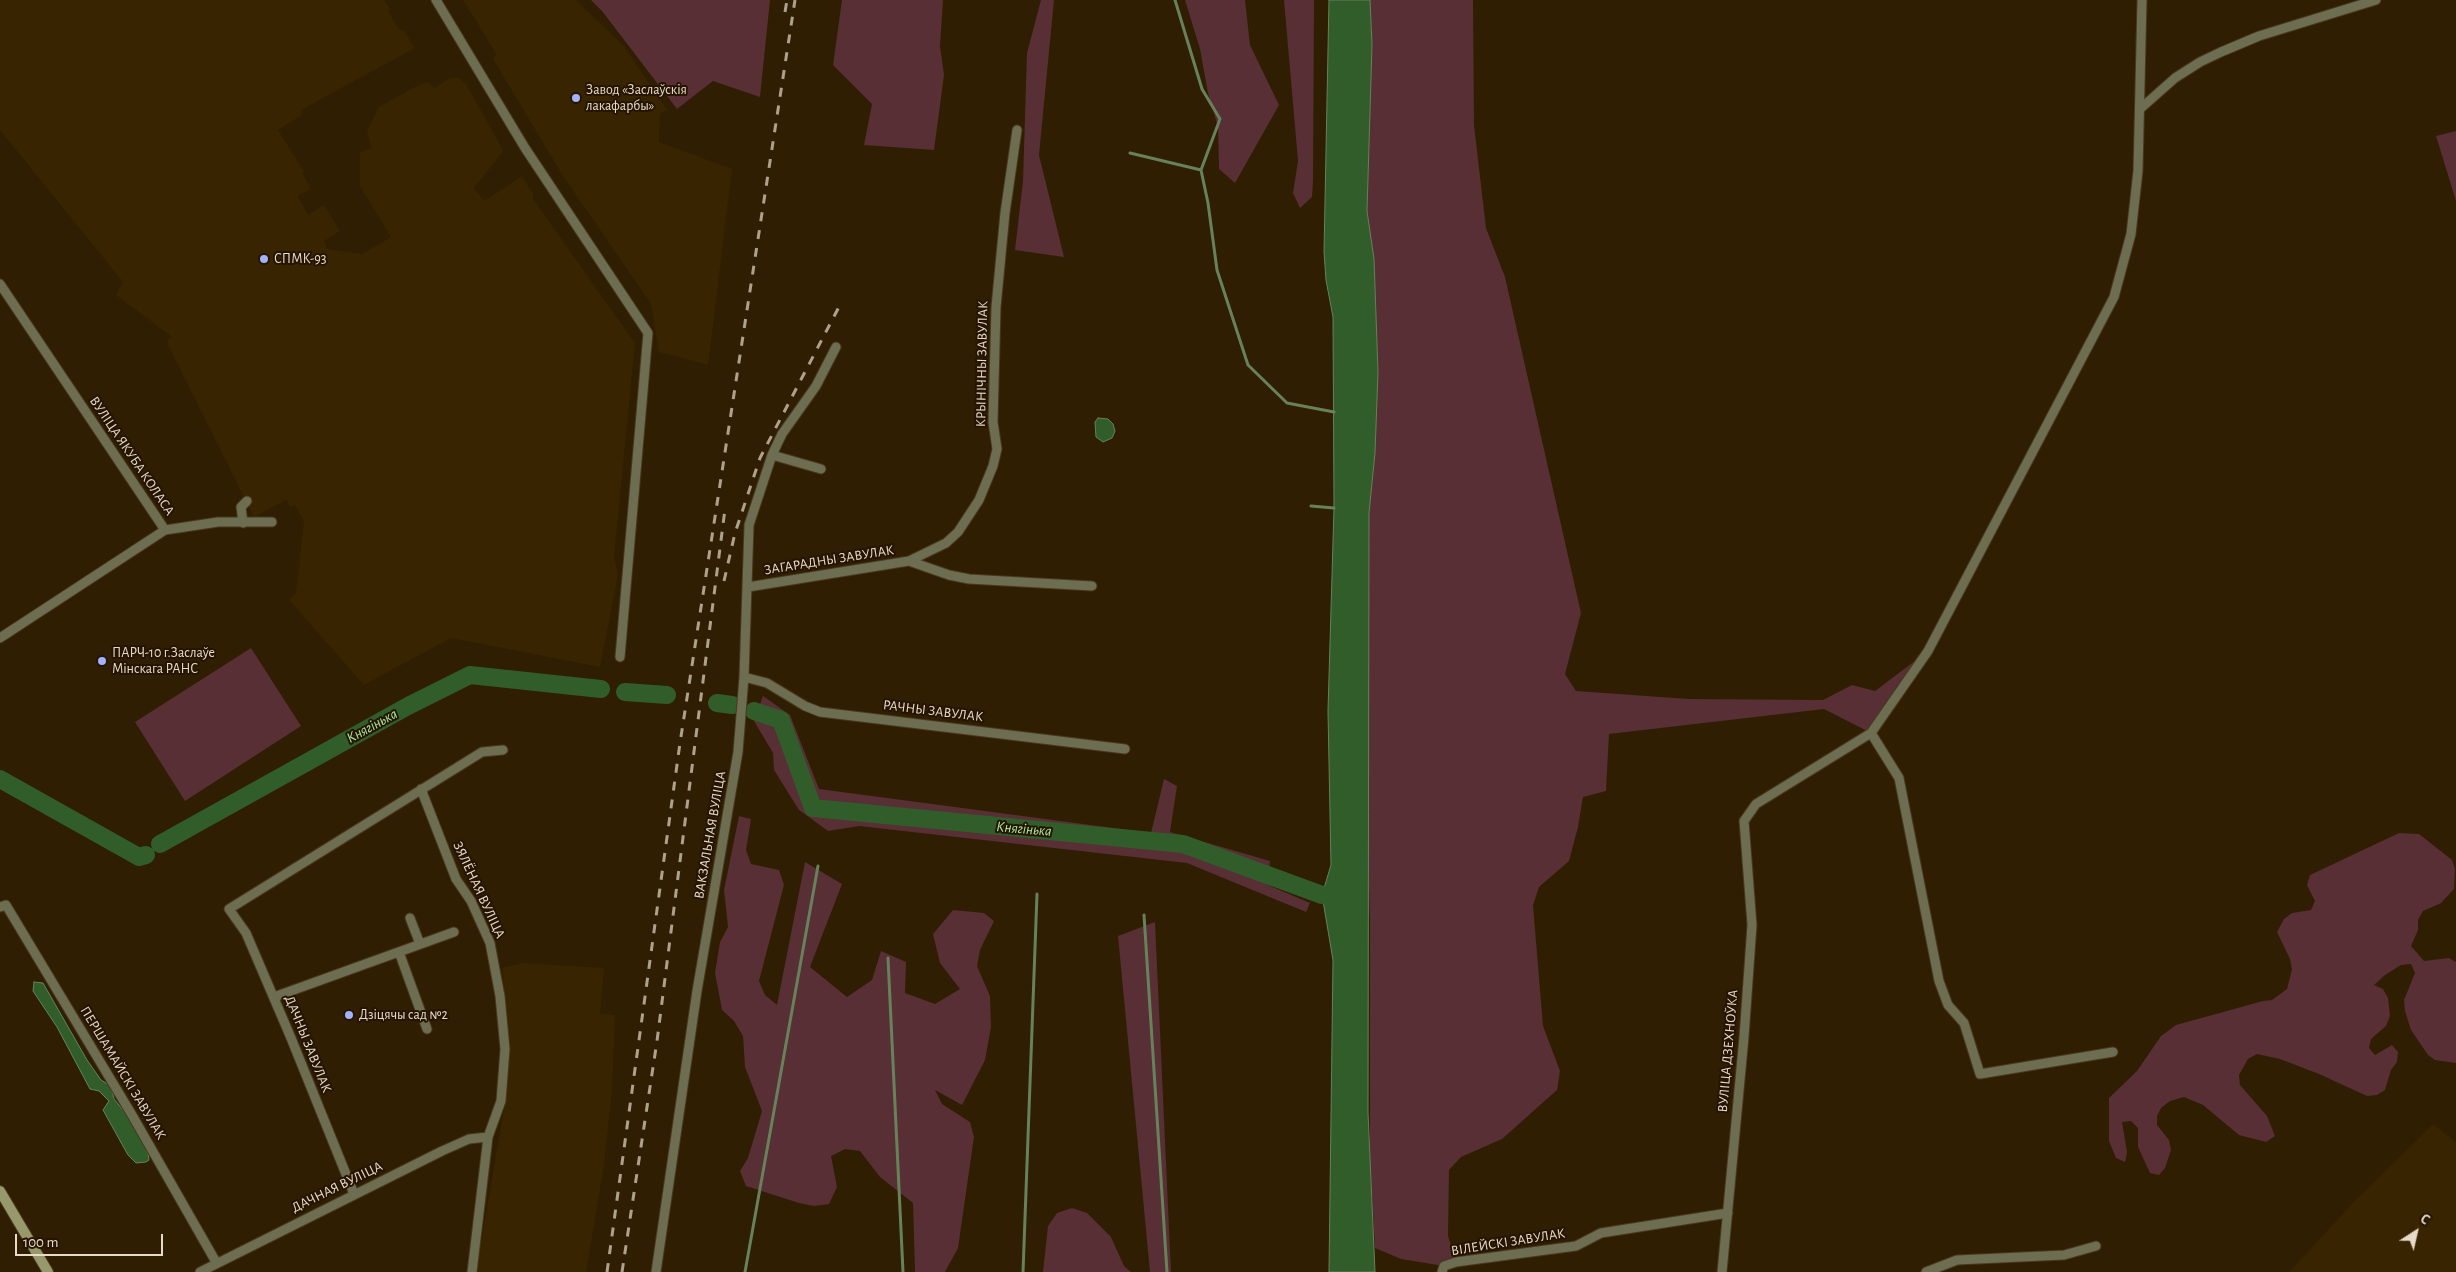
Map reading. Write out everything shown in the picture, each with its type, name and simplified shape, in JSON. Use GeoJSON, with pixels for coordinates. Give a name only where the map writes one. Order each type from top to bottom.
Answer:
{"type":"FeatureCollection","features":[{"type":"Feature","properties":{"kind":"main road"},"geometry":{"type":"LineString","coordinates":[[0,1191],[48,1272]]}},
{"type":"Feature","properties":{"kind":"street"},"geometry":{"type":"LineString","coordinates":[[436,0],[525,148],[648,334],[620,657]]}},
{"type":"Feature","properties":{"kind":"street"},"geometry":{"type":"LineString","coordinates":[[2113,1052],[1980,1074],[1964,1023],[1948,1005],[1939,981],[1899,778],[1871,733],[1928,651],[2114,297],[2131,234],[2138,171],[2142,0]]}},
{"type":"Feature","properties":{"kind":"street"},"geometry":{"type":"LineString","coordinates":[[2140,109],[2175,78],[2200,62],[2221,52],[2259,36],[2376,0]]}},
{"type":"Feature","properties":{"kind":"street","name":"КРЫНІЧНЫ ЗАВУЛАК"},"geometry":{"type":"LineString","coordinates":[[909,561],[946,543],[958,532],[979,500],[993,466],[997,449],[993,422],[996,307],[1005,213],[1017,130]]}},
{"type":"Feature","properties":{"kind":"street","name":"ВУЛІЦА ЯКУБА КОЛАСА"},"geometry":{"type":"LineString","coordinates":[[0,284],[165,530],[0,638]]}},
{"type":"Feature","properties":{"kind":"street","name":"ВАКЗАЛЬНАЯ ВУЛІЦА"},"geometry":{"type":"LineString","coordinates":[[656,1272],[697,991],[738,752],[744,677],[749,526],[772,455],[782,434],[816,386],[836,347]]}},
{"type":"Feature","properties":{"kind":"street"},"geometry":{"type":"LineString","coordinates":[[772,455],[821,469]]}},
{"type":"Feature","properties":{"kind":"street"},"geometry":{"type":"LineString","coordinates":[[243,523],[242,507],[247,501]]}},
{"type":"Feature","properties":{"kind":"street"},"geometry":{"type":"LineString","coordinates":[[165,530],[218,522],[272,522]]}},
{"type":"Feature","properties":{"kind":"street","name":"ЗАГАРАДНЫ ЗАВУЛАК"},"geometry":{"type":"LineString","coordinates":[[748,586],[909,561],[949,575],[969,579],[1092,586]]}},
{"type":"Feature","properties":{"kind":"street","name":"РАЧНЫ ЗАВУЛАК"},"geometry":{"type":"LineString","coordinates":[[744,677],[767,682],[805,706],[820,712],[1125,749]]}},
{"type":"Feature","properties":{"kind":"street","name":"ВУЛІЦА ДЗЕХНОЎКА"},"geometry":{"type":"LineString","coordinates":[[1722,1272],[1744,1038],[1752,925],[1743,832],[1744,821],[1756,804],[1871,733]]}},
{"type":"Feature","properties":{"kind":"street"},"geometry":{"type":"LineString","coordinates":[[421,789],[482,752],[503,750]]}},
{"type":"Feature","properties":{"kind":"street","name":"ДАЧНЫ ЗАВУЛАК"},"geometry":{"type":"LineString","coordinates":[[354,1194],[246,933],[229,909],[421,789]]}},
{"type":"Feature","properties":{"kind":"street","name":"ЗЯЛЁНАЯ ВУЛІЦА"},"geometry":{"type":"LineString","coordinates":[[421,789],[456,879],[471,901],[490,943],[500,996],[505,1049],[501,1101],[488,1137],[472,1272]]}},
{"type":"Feature","properties":{"kind":"street","name":"ПЕРШАМАЙСКІ ЗАВУЛАК"},"geometry":{"type":"LineString","coordinates":[[0,906],[6,905],[11,913],[132,1114],[216,1262]]}},
{"type":"Feature","properties":{"kind":"street"},"geometry":{"type":"LineString","coordinates":[[410,918],[420,944]]}},
{"type":"Feature","properties":{"kind":"street"},"geometry":{"type":"LineString","coordinates":[[274,997],[454,932]]}},
{"type":"Feature","properties":{"kind":"street"},"geometry":{"type":"LineString","coordinates":[[399,952],[426,1029]]}},
{"type":"Feature","properties":{"kind":"street","name":"ДАЧНАЯ ВУЛІЦА"},"geometry":{"type":"LineString","coordinates":[[200,1272],[216,1262],[442,1150],[469,1139],[488,1137]]}},
{"type":"Feature","properties":{"kind":"street","name":"ВІЛЕЙСКІ ЗАВУЛАК"},"geometry":{"type":"LineString","coordinates":[[1442,1272],[1444,1266],[1456,1262],[1576,1246],[1601,1233],[1728,1213]]}},
{"type":"Feature","properties":{"kind":"street"},"geometry":{"type":"LineString","coordinates":[[1926,1272],[1957,1260],[2064,1255],[2096,1246]]}},
{"type":"Feature","properties":{"kind":"shaded area"},"geometry":{"type":"Polygon","coordinates":[[[0,0],[384,0],[400,31],[403,29],[415,48],[301,110],[302,115],[278,130],[304,171],[302,173],[311,189],[298,196],[308,215],[324,205],[340,231],[324,241],[327,249],[362,254],[391,237],[360,186],[360,152],[371,148],[367,131],[379,107],[428,82],[434,88],[450,78],[459,78],[466,84],[502,148],[502,153],[474,188],[484,201],[522,176],[533,194],[533,199],[635,343],[614,557],[618,575],[600,667],[451,638],[364,685],[289,600],[296,593],[304,521],[295,505],[290,507],[286,500],[254,517],[168,345],[168,339],[172,337],[116,295],[123,282],[0,130],[0,0]]]}},
{"type":"Feature","properties":{"kind":"shaded area"},"geometry":{"type":"Polygon","coordinates":[[[463,0],[576,0],[624,46],[667,110],[660,114],[659,142],[732,169],[708,365],[659,352],[651,304],[563,176],[493,59],[497,55],[463,0]]]}},
{"type":"Feature","properties":{"kind":"shaded area"},"geometry":{"type":"Polygon","coordinates":[[[591,0],[770,0],[760,97],[713,81],[677,109],[602,11],[591,0]]]}},
{"type":"Feature","properties":{"kind":"shaded area"},"geometry":{"type":"Polygon","coordinates":[[[842,0],[943,0],[940,46],[944,75],[934,150],[864,145],[872,104],[833,65],[842,0]]]}},
{"type":"Feature","properties":{"kind":"shaded area"},"geometry":{"type":"Polygon","coordinates":[[[1041,0],[1054,0],[1039,155],[1064,257],[1015,250],[1023,181],[1027,53],[1041,0]]]}},
{"type":"Feature","properties":{"kind":"shaded area"},"geometry":{"type":"Polygon","coordinates":[[[1185,0],[1245,0],[1250,45],[1279,105],[1235,183],[1219,169],[1218,127],[1208,93],[1200,49],[1185,0]]]}},
{"type":"Feature","properties":{"kind":"shaded area"},"geometry":{"type":"Polygon","coordinates":[[[1284,0],[1314,0],[1312,197],[1300,208],[1293,193],[1298,161],[1284,0]]]}},
{"type":"Feature","properties":{"kind":"shaded area"},"geometry":{"type":"Polygon","coordinates":[[[1329,0],[1370,0],[1372,45],[1367,211],[1374,259],[1378,372],[1375,453],[1369,513],[1368,1112],[1375,1272],[1329,1272],[1333,960],[1322,895],[1331,865],[1328,711],[1334,508],[1333,317],[1326,280],[1324,252],[1329,0]]]}},
{"type":"Feature","properties":{"kind":"shaded area"},"geometry":{"type":"Polygon","coordinates":[[[1370,0],[1473,0],[1474,125],[1486,228],[1505,277],[1581,613],[1565,674],[1576,691],[1689,699],[1823,700],[1852,685],[1875,691],[1928,651],[1871,733],[1824,709],[1609,734],[1606,791],[1583,797],[1578,827],[1569,861],[1539,887],[1533,905],[1543,1026],[1560,1071],[1557,1090],[1502,1139],[1461,1157],[1449,1170],[1448,1236],[1456,1262],[1444,1266],[1401,1259],[1375,1248],[1370,1157],[1370,922],[1367,817],[1369,513],[1375,453],[1378,372],[1374,259],[1367,211],[1372,45],[1370,0]]]}},
{"type":"Feature","properties":{"kind":"shaded area"},"geometry":{"type":"Polygon","coordinates":[[[2456,131],[2456,201],[2436,136],[2456,131]]]}},
{"type":"Feature","properties":{"kind":"shaded area"},"geometry":{"type":"Polygon","coordinates":[[[1098,418],[1108,419],[1113,424],[1115,431],[1112,438],[1103,442],[1096,437],[1095,422],[1098,418]]]}},
{"type":"Feature","properties":{"kind":"shaded area"},"geometry":{"type":"Polygon","coordinates":[[[251,648],[301,726],[185,801],[135,722],[251,648]]]}},
{"type":"Feature","properties":{"kind":"shaded area"},"geometry":{"type":"Polygon","coordinates":[[[763,696],[790,715],[819,789],[1151,833],[1164,779],[1177,786],[1170,832],[1270,861],[1268,885],[1310,903],[1306,912],[1187,863],[859,826],[828,831],[799,810],[774,770],[773,753],[754,721],[763,696]]]}},
{"type":"Feature","properties":{"kind":"shaded area"},"geometry":{"type":"Polygon","coordinates":[[[739,816],[751,819],[746,850],[751,864],[779,870],[784,885],[759,981],[765,995],[777,1005],[805,862],[842,884],[810,967],[847,997],[872,980],[881,951],[906,962],[905,993],[935,1004],[960,989],[940,963],[933,934],[953,910],[984,913],[994,921],[980,950],[977,966],[990,996],[991,1027],[985,1060],[962,1105],[935,1090],[942,1104],[970,1122],[974,1137],[958,1248],[945,1272],[915,1272],[913,1203],[880,1177],[860,1151],[845,1149],[831,1156],[837,1187],[829,1204],[814,1206],[799,1203],[746,1186],[740,1171],[748,1158],[762,1111],[745,1067],[743,1036],[734,1021],[722,1010],[715,973],[720,942],[728,927],[724,890],[739,816]]]}},
{"type":"Feature","properties":{"kind":"shaded area"},"geometry":{"type":"Polygon","coordinates":[[[2399,833],[2419,834],[2452,860],[2455,869],[2454,889],[2441,903],[2423,911],[2418,920],[2418,930],[2411,946],[2424,961],[2449,958],[2456,962],[2456,1063],[2435,1060],[2428,1055],[2411,1030],[2405,1011],[2404,1000],[2415,973],[2411,964],[2401,965],[2374,985],[2383,989],[2388,998],[2390,1016],[2386,1026],[2371,1039],[2369,1048],[2375,1055],[2392,1045],[2398,1052],[2397,1062],[2391,1070],[2385,1090],[2377,1095],[2367,1096],[2280,1059],[2257,1054],[2248,1059],[2239,1075],[2240,1085],[2267,1116],[2275,1136],[2266,1142],[2239,1135],[2203,1105],[2184,1097],[2170,1101],[2161,1108],[2157,1116],[2157,1125],[2169,1140],[2171,1150],[2165,1168],[2159,1175],[2150,1173],[2138,1147],[2138,1128],[2131,1121],[2122,1122],[2127,1152],[2125,1162],[2116,1158],[2109,1141],[2109,1098],[2137,1071],[2161,1036],[2176,1025],[2272,1000],[2287,989],[2292,969],[2290,959],[2277,932],[2284,919],[2292,913],[2311,910],[2315,901],[2307,885],[2310,875],[2399,833]]]}},
{"type":"Feature","properties":{"kind":"shaded area"},"geometry":{"type":"Polygon","coordinates":[[[1155,922],[1171,1272],[1150,1272],[1118,936],[1155,922]]]}},
{"type":"Feature","properties":{"kind":"shaded area"},"geometry":{"type":"Polygon","coordinates":[[[523,963],[604,968],[600,1014],[615,1015],[612,1090],[604,1164],[586,1272],[476,1272],[506,1098],[509,1058],[502,968],[523,963]]]}},
{"type":"Feature","properties":{"kind":"shaded area"},"geometry":{"type":"Polygon","coordinates":[[[34,982],[43,983],[87,1060],[101,1080],[111,1086],[114,1099],[132,1121],[148,1153],[149,1160],[146,1162],[136,1163],[128,1155],[103,1110],[109,1101],[99,1091],[90,1089],[57,1027],[33,991],[34,982]]]}},
{"type":"Feature","properties":{"kind":"shaded area"},"geometry":{"type":"Polygon","coordinates":[[[2433,1124],[2456,1142],[2456,1272],[2289,1272],[2351,1205],[2433,1124]]]}},
{"type":"Feature","properties":{"kind":"shaded area"},"geometry":{"type":"Polygon","coordinates":[[[1072,1208],[1087,1213],[1111,1237],[1124,1266],[1131,1272],[1043,1272],[1048,1226],[1057,1213],[1072,1208]]]}},
{"type":"Feature","properties":{"kind":"waterway"},"geometry":{"type":"LineString","coordinates":[[1175,0],[1202,89],[1220,119],[1201,170]]}},
{"type":"Feature","properties":{"kind":"waterway"},"geometry":{"type":"LineString","coordinates":[[1130,153],[1201,170],[1208,203],[1217,270],[1248,365],[1287,403],[1334,412]]}},
{"type":"Feature","properties":{"kind":"waterway"},"geometry":{"type":"LineString","coordinates":[[1311,506],[1334,508]]}},
{"type":"Feature","properties":{"kind":"waterway","name":"Княгінька"},"geometry":{"type":"LineString","coordinates":[[160,844],[408,706],[470,675],[601,689]]}},
{"type":"Feature","properties":{"kind":"waterway","name":"Княгінька"},"geometry":{"type":"LineString","coordinates":[[625,692],[667,695]]}},
{"type":"Feature","properties":{"kind":"waterway","name":"Княгінька"},"geometry":{"type":"LineString","coordinates":[[717,703],[732,705]]}},
{"type":"Feature","properties":{"kind":"waterway","name":"Княгінька"},"geometry":{"type":"LineString","coordinates":[[754,711],[781,720],[813,808],[1183,844],[1322,895],[1345,899]]}},
{"type":"Feature","properties":{"kind":"waterway","name":"Княгінька"},"geometry":{"type":"LineString","coordinates":[[0,779],[139,857],[146,855]]}},
{"type":"Feature","properties":{"kind":"waterway"},"geometry":{"type":"LineString","coordinates":[[745,1272],[818,866]]}},
{"type":"Feature","properties":{"kind":"waterway"},"geometry":{"type":"LineString","coordinates":[[1023,1272],[1037,894]]}},
{"type":"Feature","properties":{"kind":"waterway"},"geometry":{"type":"LineString","coordinates":[[1144,915],[1167,1272]]}},
{"type":"Feature","properties":{"kind":"waterway"},"geometry":{"type":"LineString","coordinates":[[888,958],[903,1272]]}},
{"type":"Feature","properties":{"kind":"railway"},"geometry":{"type":"LineString","coordinates":[[785,12],[787,0]]}},
{"type":"Feature","properties":{"kind":"railway"},"geometry":{"type":"LineString","coordinates":[[607,1272],[680,743],[795,0]]}},
{"type":"Feature","properties":{"kind":"railway"},"geometry":{"type":"LineString","coordinates":[[724,581],[735,533],[760,458],[841,303]]}},
{"type":"Feature","properties":{"kind":"railway"},"geometry":{"type":"LineString","coordinates":[[622,1272],[657,1041],[725,509]]}},
{"type":"Feature","properties":{"kind":"place","name":"Завод «Заслаўскія лакафарбы»"},"geometry":{"type":"Point","coordinates":[576,98]}},
{"type":"Feature","properties":{"kind":"place","name":"СПМК-93"},"geometry":{"type":"Point","coordinates":[264,259]}},
{"type":"Feature","properties":{"kind":"place","name":"ПАРЧ-10 г.Заслаўе Мінскага РАНС"},"geometry":{"type":"Point","coordinates":[102,661]}},
{"type":"Feature","properties":{"kind":"place","name":"Дзіцячы сад №2"},"geometry":{"type":"Point","coordinates":[349,1015]}}]}
